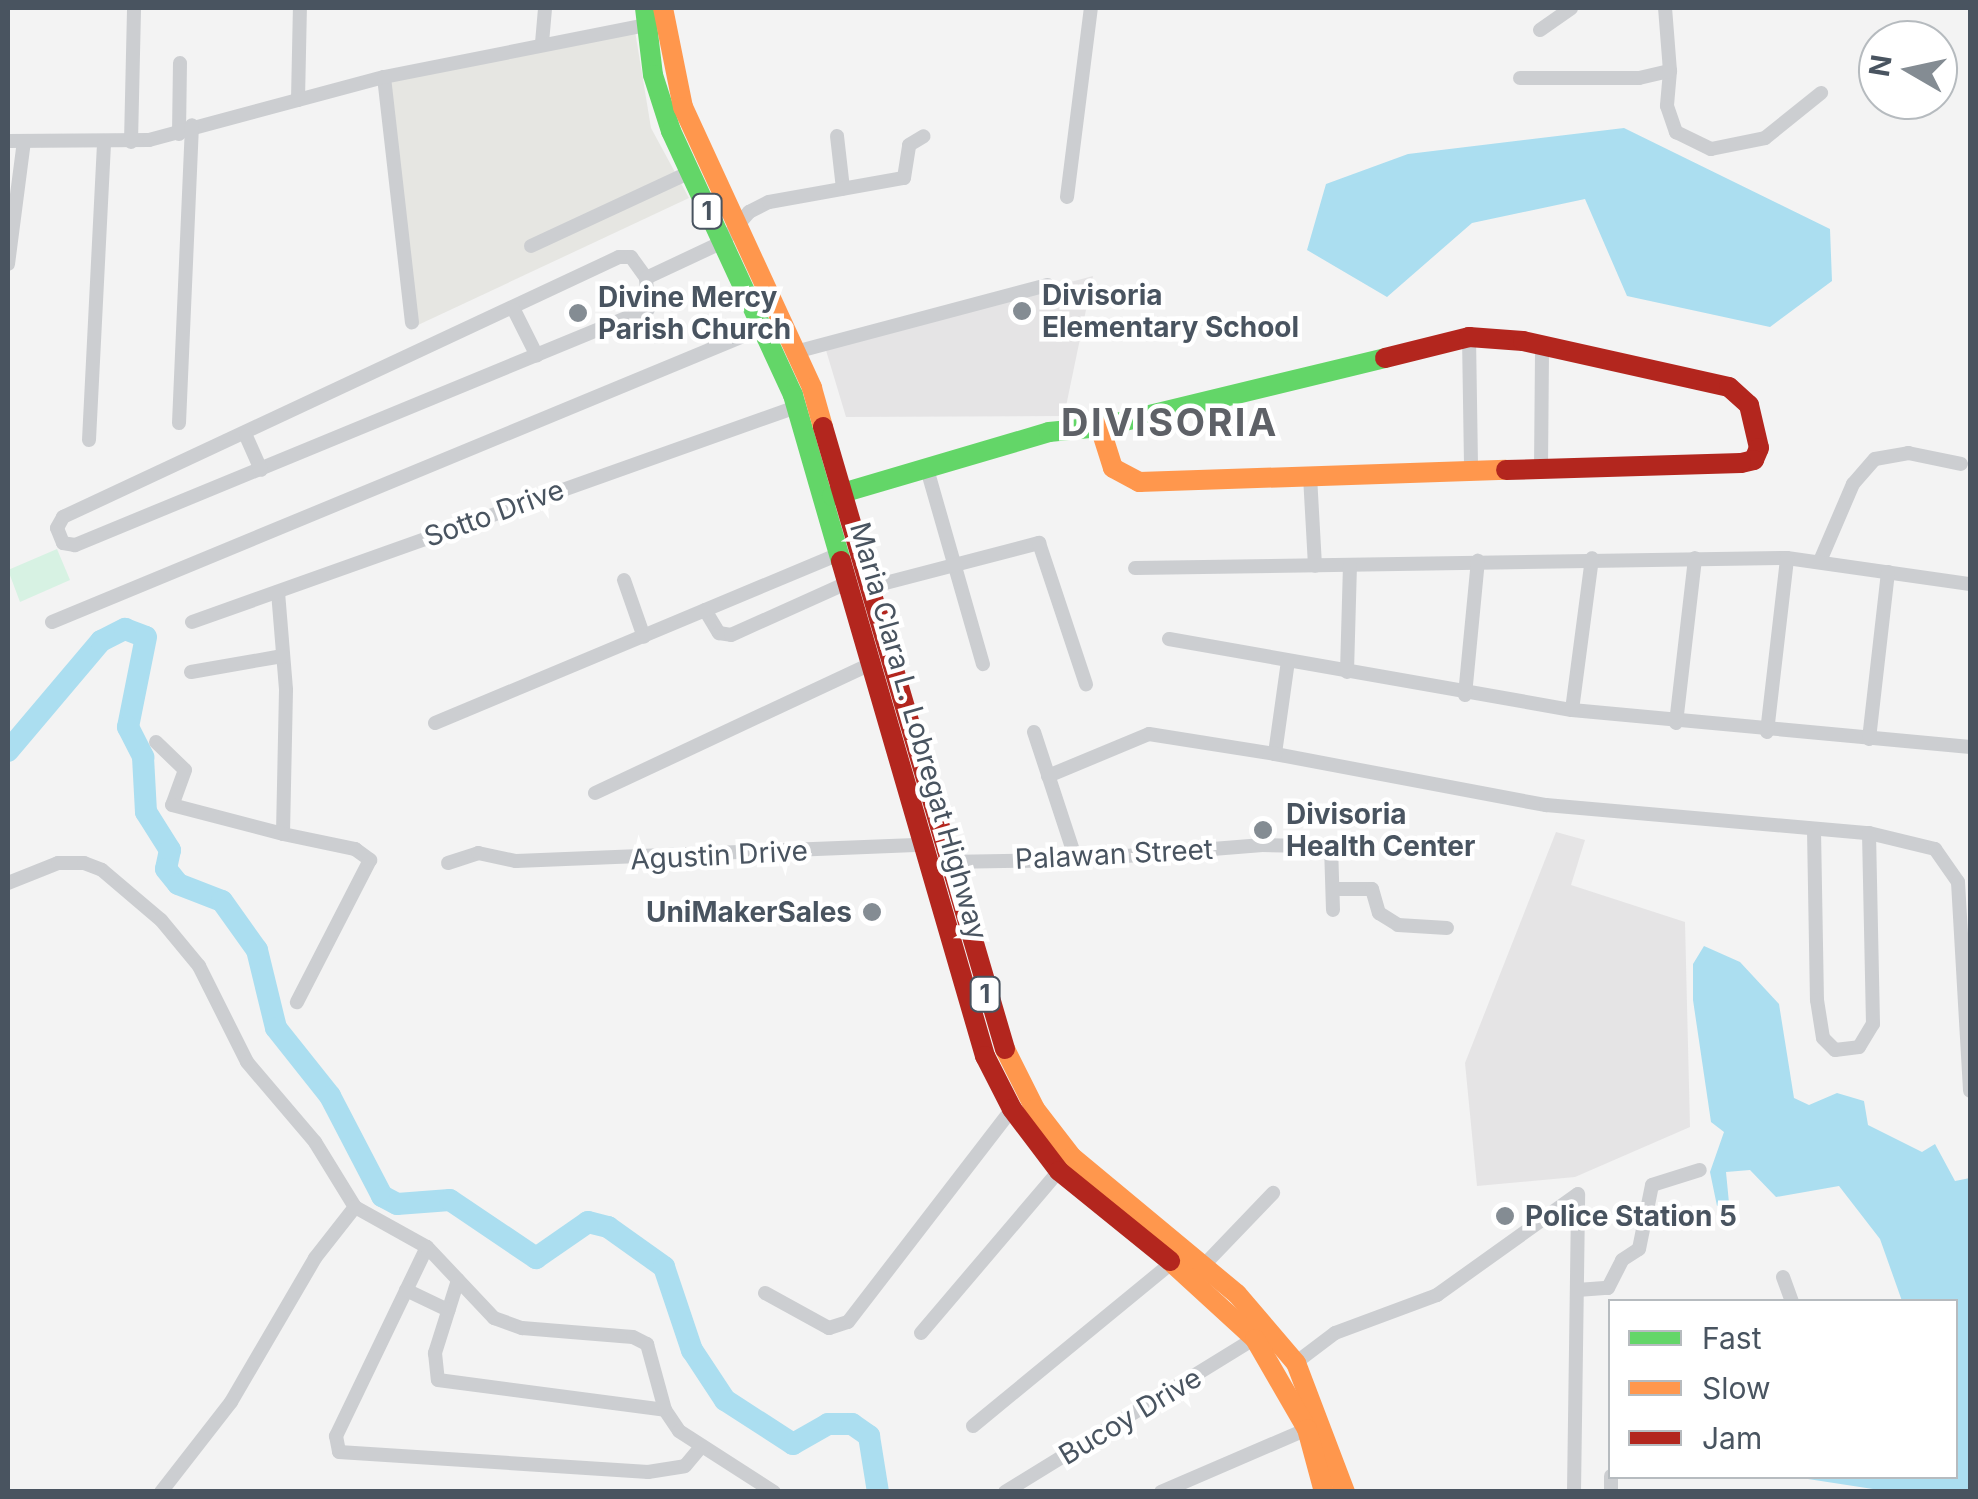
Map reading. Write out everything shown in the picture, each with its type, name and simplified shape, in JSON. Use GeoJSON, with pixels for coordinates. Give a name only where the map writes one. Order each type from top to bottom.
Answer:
{"type":"FeatureCollection","features":[{"type":"Feature","properties":{"kind":"main road","name":"Maria Clara L. Lobregat Highway"},"geometry":{"type":"LineString","coordinates":[[654,16],[659,101],[688,173],[799,351],[806,403],[859,584],[985,1056],[1012,1109],[1059,1171],[1262,1334]]}},
{"type":"Feature","properties":{"kind":"main road","name":"Maria Clara L. Lobregat Highway"},"geometry":{"type":"LineString","coordinates":[[654,16],[729,234],[766,326],[806,403]]}},
{"type":"Feature","properties":{"kind":"main road"},"geometry":{"type":"LineString","coordinates":[[834,495],[1049,432],[1100,427],[1469,337],[1542,346],[1729,387],[1749,405],[1759,448],[1754,460],[1741,463],[1128,480],[1113,468],[1100,427]]}},
{"type":"Feature","properties":{"kind":"main road","name":"Maria Clara L. Lobregat Highway"},"geometry":{"type":"LineString","coordinates":[[834,495],[841,553],[859,584],[870,664],[933,857],[989,1008],[1035,1109],[1072,1157],[1204,1265],[1262,1334],[1320,1410],[1344,1492]]}},
{"type":"Feature","properties":{"kind":"main road","name":"Maria Clara L. Lobregat Highway"},"geometry":{"type":"LineString","coordinates":[[1289,1369],[1324,1492]]}},
{"type":"Feature","properties":{"kind":"street"},"geometry":{"type":"LineString","coordinates":[[131,142],[134,8]]}},
{"type":"Feature","properties":{"kind":"street"},"geometry":{"type":"LineString","coordinates":[[298,100],[300,8]]}},
{"type":"Feature","properties":{"kind":"street"},"geometry":{"type":"LineString","coordinates":[[542,44],[545,8]]}},
{"type":"Feature","properties":{"kind":"street"},"geometry":{"type":"LineString","coordinates":[[1067,197],[1090,8]]}},
{"type":"Feature","properties":{"kind":"street"},"geometry":{"type":"LineString","coordinates":[[1540,30],[1571,8]]}},
{"type":"Feature","properties":{"kind":"street"},"geometry":{"type":"LineString","coordinates":[[1664,8],[1670,71],[1667,106],[1676,132],[1712,149],[1765,138],[1820,93]]}},
{"type":"Feature","properties":{"kind":"street"},"geometry":{"type":"LineString","coordinates":[[8,264],[16,142],[131,142],[384,77],[654,16]]}},
{"type":"Feature","properties":{"kind":"street"},"geometry":{"type":"LineString","coordinates":[[179,423],[186,129],[180,63]]}},
{"type":"Feature","properties":{"kind":"street"},"geometry":{"type":"LineString","coordinates":[[1520,78],[1639,78],[1670,71]]}},
{"type":"Feature","properties":{"kind":"street"},"geometry":{"type":"LineString","coordinates":[[384,77],[412,322]]}},
{"type":"Feature","properties":{"kind":"street"},"geometry":{"type":"LineString","coordinates":[[837,136],[843,189]]}},
{"type":"Feature","properties":{"kind":"street"},"geometry":{"type":"LineString","coordinates":[[646,278],[729,234],[769,202],[904,178],[909,146],[924,136]]}},
{"type":"Feature","properties":{"kind":"street"},"geometry":{"type":"LineString","coordinates":[[88,440],[104,142]]}},
{"type":"Feature","properties":{"kind":"street"},"geometry":{"type":"LineString","coordinates":[[532,246],[688,173]]}},
{"type":"Feature","properties":{"kind":"street"},"geometry":{"type":"LineString","coordinates":[[619,257],[631,258],[646,278],[648,309],[76,545],[63,543],[57,528],[62,517],[514,310],[619,257]]}},
{"type":"Feature","properties":{"kind":"street"},"geometry":{"type":"LineString","coordinates":[[799,351],[1046,285]]}},
{"type":"Feature","properties":{"kind":"street"},"geometry":{"type":"LineString","coordinates":[[514,310],[537,356]]}},
{"type":"Feature","properties":{"kind":"street"},"geometry":{"type":"LineString","coordinates":[[52,622],[766,326]]}},
{"type":"Feature","properties":{"kind":"street"},"geometry":{"type":"LineString","coordinates":[[1469,337],[1472,470]]}},
{"type":"Feature","properties":{"kind":"street"},"geometry":{"type":"LineString","coordinates":[[1542,346],[1542,468]]}},
{"type":"Feature","properties":{"kind":"street","name":"Sotto Drive"},"geometry":{"type":"LineString","coordinates":[[192,622],[806,403]]}},
{"type":"Feature","properties":{"kind":"street"},"geometry":{"type":"LineString","coordinates":[[246,436],[261,470]]}},
{"type":"Feature","properties":{"kind":"street"},"geometry":{"type":"LineString","coordinates":[[1820,561],[1853,484],[1875,460],[1908,453],[1961,464]]}},
{"type":"Feature","properties":{"kind":"street"},"geometry":{"type":"LineString","coordinates":[[927,470],[983,664]]}},
{"type":"Feature","properties":{"kind":"street"},"geometry":{"type":"LineString","coordinates":[[1310,476],[1315,566]]}},
{"type":"Feature","properties":{"kind":"street"},"geometry":{"type":"LineString","coordinates":[[704,610],[719,634],[731,635],[859,584],[1040,543],[1086,684]]}},
{"type":"Feature","properties":{"kind":"street"},"geometry":{"type":"LineString","coordinates":[[435,724],[841,553]]}},
{"type":"Feature","properties":{"kind":"street"},"geometry":{"type":"LineString","coordinates":[[1572,710],[1592,558]]}},
{"type":"Feature","properties":{"kind":"street"},"geometry":{"type":"LineString","coordinates":[[1676,723],[1695,558]]}},
{"type":"Feature","properties":{"kind":"street"},"geometry":{"type":"LineString","coordinates":[[1767,732],[1787,558]]}},
{"type":"Feature","properties":{"kind":"street"},"geometry":{"type":"LineString","coordinates":[[1135,568],[1787,558],[1970,584]]}},
{"type":"Feature","properties":{"kind":"street"},"geometry":{"type":"LineString","coordinates":[[1464,694],[1478,561]]}},
{"type":"Feature","properties":{"kind":"street"},"geometry":{"type":"LineString","coordinates":[[1348,672],[1350,566]]}},
{"type":"Feature","properties":{"kind":"street"},"geometry":{"type":"LineString","coordinates":[[1869,740],[1888,572]]}},
{"type":"Feature","properties":{"kind":"street"},"geometry":{"type":"LineString","coordinates":[[624,580],[644,637]]}},
{"type":"Feature","properties":{"kind":"street"},"geometry":{"type":"LineString","coordinates":[[278,592],[283,656],[283,834]]}},
{"type":"Feature","properties":{"kind":"street"},"geometry":{"type":"LineString","coordinates":[[1168,639],[1572,710],[1767,732],[1970,746]]}},
{"type":"Feature","properties":{"kind":"street"},"geometry":{"type":"LineString","coordinates":[[191,672],[283,656]]}},
{"type":"Feature","properties":{"kind":"street"},"geometry":{"type":"LineString","coordinates":[[1274,754],[1288,661]]}},
{"type":"Feature","properties":{"kind":"street"},"geometry":{"type":"LineString","coordinates":[[595,793],[870,664]]}},
{"type":"Feature","properties":{"kind":"street"},"geometry":{"type":"LineString","coordinates":[[1034,732],[1076,860]]}},
{"type":"Feature","properties":{"kind":"street"},"geometry":{"type":"LineString","coordinates":[[1048,776],[1149,734],[1546,804],[1920,842],[1953,868],[1970,1091]]}},
{"type":"Feature","properties":{"kind":"street"},"geometry":{"type":"LineString","coordinates":[[156,742],[185,770],[172,806],[355,850],[370,860],[297,1002]]}},
{"type":"Feature","properties":{"kind":"street"},"geometry":{"type":"LineString","coordinates":[[1814,830],[1820,1026],[1835,1050],[1859,1047],[1873,1024],[1869,834]]}},
{"type":"Feature","properties":{"kind":"street"},"geometry":{"type":"LineString","coordinates":[[1330,846],[1333,910]]}},
{"type":"Feature","properties":{"kind":"street","name":"Palawan Street"},"geometry":{"type":"LineString","coordinates":[[933,857],[1076,860],[1360,847]]}},
{"type":"Feature","properties":{"kind":"street","name":"Agustin Drive"},"geometry":{"type":"LineString","coordinates":[[448,863],[478,852],[516,862],[933,857]]}},
{"type":"Feature","properties":{"kind":"street"},"geometry":{"type":"LineString","coordinates":[[8,883],[58,863],[84,863],[102,870],[161,920],[198,966],[247,1062],[315,1142],[355,1207],[427,1247],[494,1318],[522,1328],[633,1337],[647,1344],[665,1410],[701,1447],[751,1486],[774,1492]]}},
{"type":"Feature","properties":{"kind":"street"},"geometry":{"type":"LineString","coordinates":[[1333,889],[1372,889],[1379,913],[1398,926],[1447,928]]}},
{"type":"Feature","properties":{"kind":"street"},"geometry":{"type":"LineString","coordinates":[[765,1293],[829,1328],[848,1322],[1012,1109]]}},
{"type":"Feature","properties":{"kind":"street"},"geometry":{"type":"LineString","coordinates":[[1577,1290],[1608,1288],[1622,1260],[1640,1249],[1652,1185],[1700,1170]]}},
{"type":"Feature","properties":{"kind":"street"},"geometry":{"type":"LineString","coordinates":[[921,1333],[1059,1171]]}},
{"type":"Feature","properties":{"kind":"street"},"geometry":{"type":"LineString","coordinates":[[1204,1265],[1273,1193]]}},
{"type":"Feature","properties":{"kind":"street"},"geometry":{"type":"LineString","coordinates":[[1289,1369],[1335,1332],[1437,1295],[1578,1194],[1574,1492]]}},
{"type":"Feature","properties":{"kind":"street"},"geometry":{"type":"LineString","coordinates":[[161,1492],[232,1402],[315,1258],[355,1207]]}},
{"type":"Feature","properties":{"kind":"street"},"geometry":{"type":"LineString","coordinates":[[427,1247],[336,1436],[339,1452],[648,1472],[685,1466],[701,1447]]}},
{"type":"Feature","properties":{"kind":"street"},"geometry":{"type":"LineString","coordinates":[[973,1426],[1173,1262]]}},
{"type":"Feature","properties":{"kind":"street"},"geometry":{"type":"LineString","coordinates":[[1783,1277],[1791,1299]]}},
{"type":"Feature","properties":{"kind":"street"},"geometry":{"type":"LineString","coordinates":[[458,1280],[433,1367],[444,1384],[665,1410]]}},
{"type":"Feature","properties":{"kind":"street"},"geometry":{"type":"LineString","coordinates":[[406,1290],[448,1310]]}},
{"type":"Feature","properties":{"kind":"street","name":"Bucoy Drive"},"geometry":{"type":"LineString","coordinates":[[1004,1492],[1262,1334]]}},
{"type":"Feature","properties":{"kind":"street"},"geometry":{"type":"LineString","coordinates":[[1161,1492],[1307,1429]]}},
{"type":"Feature","properties":{"kind":"shaded area"},"geometry":{"type":"Polygon","coordinates":[[[635,31],[651,128],[689,198],[418,325],[391,82],[635,31]]]}},
{"type":"Feature","properties":{"kind":"shaded area","name":"Divisoria Elementary School"},"geometry":{"type":"Polygon","coordinates":[[[1093,276],[1064,416],[846,417],[825,347],[1093,276]]]}},
{"type":"Feature","properties":{"kind":"shaded area"},"geometry":{"type":"Polygon","coordinates":[[[1556,832],[1585,840],[1571,885],[1685,922],[1690,1127],[1575,1177],[1477,1186],[1465,1063],[1556,832]]]}},
{"type":"Feature","properties":{"kind":"green space"},"geometry":{"type":"Polygon","coordinates":[[[57,549],[70,580],[20,602],[8,570],[57,549]]]}},
{"type":"Feature","properties":{"kind":"water"},"geometry":{"type":"Polygon","coordinates":[[[1624,128],[1830,229],[1832,281],[1770,327],[1627,296],[1585,199],[1472,223],[1387,297],[1307,250],[1326,184],[1408,154],[1624,128]]]}},
{"type":"Feature","properties":{"kind":"water"},"geometry":{"type":"Polygon","coordinates":[[[1704,946],[1740,962],[1779,1004],[1794,1098],[1809,1105],[1837,1093],[1864,1101],[1868,1125],[1922,1152],[1935,1144],[1955,1181],[1970,1178],[1970,1491],[1886,1491],[1808,1479],[1958,1479],[1958,1299],[1901,1299],[1880,1239],[1839,1186],[1776,1197],[1750,1170],[1726,1172],[1729,1203],[1717,1206],[1710,1172],[1724,1132],[1711,1122],[1693,1000],[1693,964],[1704,946]]]}},
{"type":"Feature","properties":{"kind":"waterway"},"geometry":{"type":"LineString","coordinates":[[8,751],[101,641],[125,629],[146,637],[128,727],[143,757],[146,812],[170,850],[166,869],[178,884],[222,901],[257,950],[276,1028],[330,1096],[382,1196],[397,1204],[450,1200],[536,1258],[588,1222],[608,1227],[664,1267],[692,1350],[725,1400],[793,1444],[828,1424],[852,1424],[869,1436],[878,1492]]}},
{"type":"Feature","properties":{"kind":"traffic: fast"},"geometry":{"type":"LineString","coordinates":[[645,8],[653,75],[671,131],[793,395],[841,561]]}},
{"type":"Feature","properties":{"kind":"traffic: fast"},"geometry":{"type":"LineString","coordinates":[[832,496],[1049,432],[1100,427],[1385,358]]}},
{"type":"Feature","properties":{"kind":"traffic: slow"},"geometry":{"type":"LineString","coordinates":[[663,8],[683,107],[812,388],[823,427]]}},
{"type":"Feature","properties":{"kind":"traffic: slow"},"geometry":{"type":"LineString","coordinates":[[1100,427],[1113,468],[1139,482],[1506,470]]}},
{"type":"Feature","properties":{"kind":"traffic: slow"},"geometry":{"type":"LineString","coordinates":[[1005,1049],[1035,1109],[1072,1157],[1237,1294],[1296,1363],[1345,1492]]}},
{"type":"Feature","properties":{"kind":"traffic: slow"},"geometry":{"type":"LineString","coordinates":[[1170,1261],[1255,1339],[1307,1429],[1324,1492]]}},
{"type":"Feature","properties":{"kind":"traffic: jam"},"geometry":{"type":"LineString","coordinates":[[1385,358],[1469,337],[1523,341],[1729,387],[1749,405],[1759,448],[1754,460],[1741,463],[1506,470]]}},
{"type":"Feature","properties":{"kind":"traffic: jam"},"geometry":{"type":"LineString","coordinates":[[823,427],[1005,1049]]}},
{"type":"Feature","properties":{"kind":"traffic: jam"},"geometry":{"type":"LineString","coordinates":[[841,561],[985,1056],[1012,1109],[1059,1171],[1170,1261]]}},
{"type":"Feature","properties":{"kind":"place","name":"Divisoria Elementary School"},"geometry":{"type":"Point","coordinates":[1022,311]}},
{"type":"Feature","properties":{"kind":"place","name":"Divine Mercy Parish Church"},"geometry":{"type":"Point","coordinates":[578,313]}},
{"type":"Feature","properties":{"kind":"place","name":"Divisoria Health Center"},"geometry":{"type":"Point","coordinates":[1263,830]}},
{"type":"Feature","properties":{"kind":"place","name":"UniMakerSales"},"geometry":{"type":"Point","coordinates":[872,912]}},
{"type":"Feature","properties":{"kind":"place","name":"Police Station 5"},"geometry":{"type":"Point","coordinates":[1505,1216]}},
{"type":"Feature","properties":{"kind":"district","name":"DIVISORIA"},"geometry":{"type":"Point","coordinates":[1170,423]}}]}
